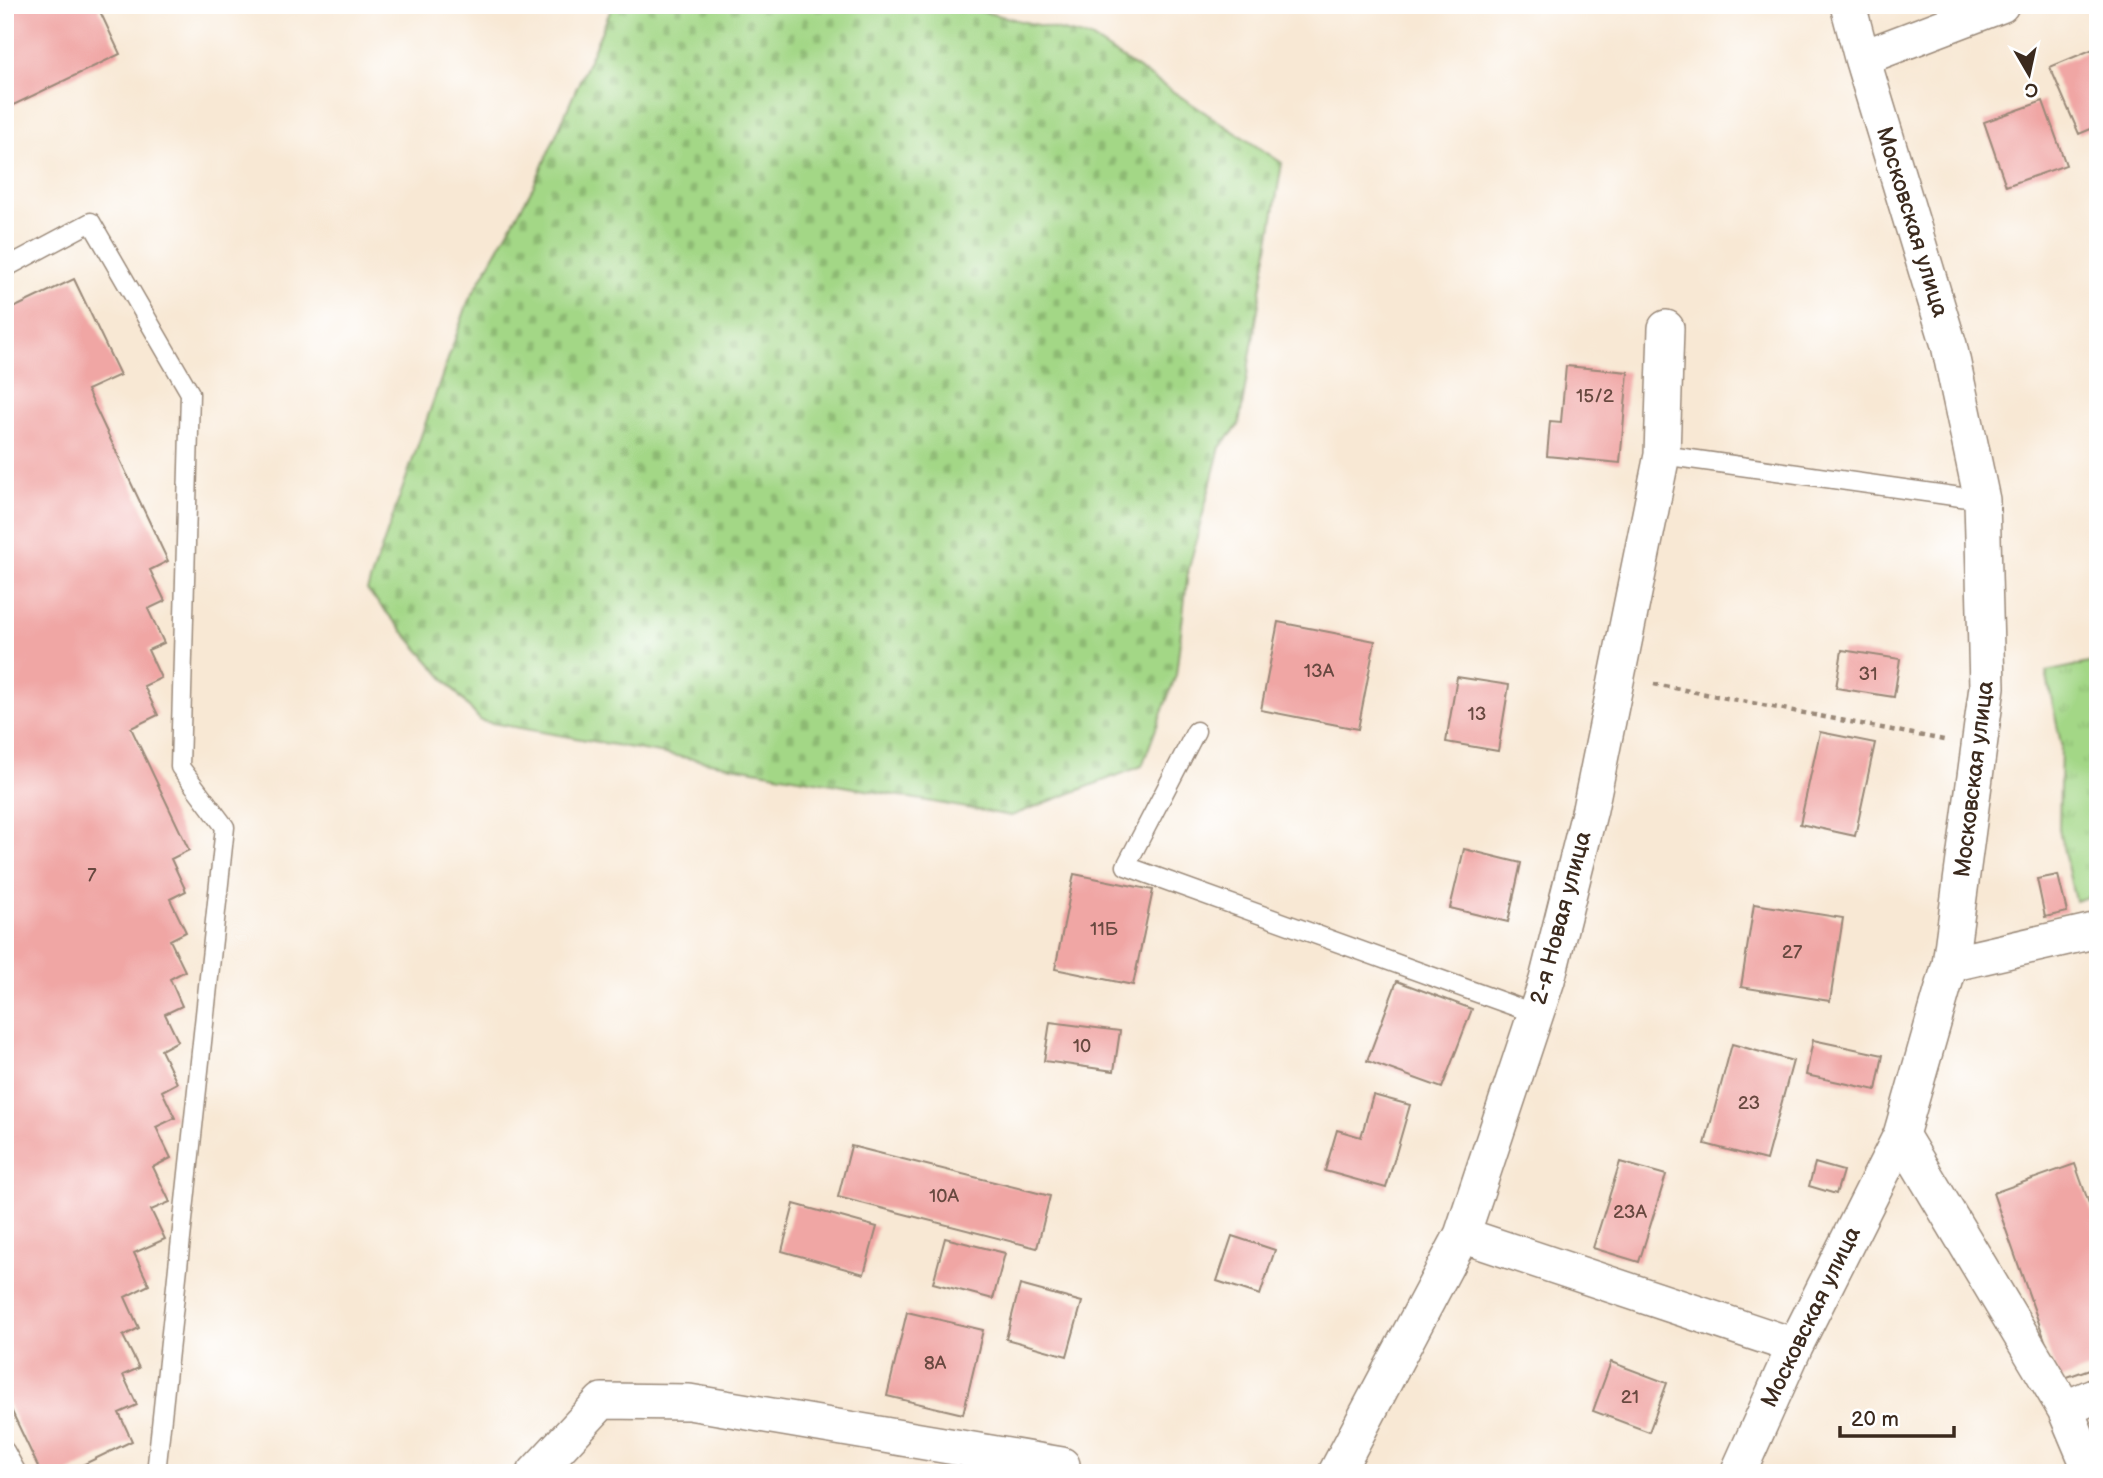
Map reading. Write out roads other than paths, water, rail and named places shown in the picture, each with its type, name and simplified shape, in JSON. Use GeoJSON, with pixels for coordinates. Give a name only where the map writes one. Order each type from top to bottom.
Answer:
{"type":"FeatureCollection","features":[{"type":"Feature","properties":{"kind":"street","name":"Московская улица"},"geometry":{"type":"LineString","coordinates":[[1738,1473],[1795,1346],[1900,1135],[1950,964],[1987,687],[1982,500],[1949,345],[1848,5]]}},
{"type":"Feature","properties":{"kind":"street"},"geometry":{"type":"LineString","coordinates":[[1862,58],[2001,5]]}},
{"type":"Feature","properties":{"kind":"street","name":"2-я Новая улица"},"geometry":{"type":"LineString","coordinates":[[1336,1473],[1462,1235],[1547,980],[1590,809],[1662,455],[1665,328]]}},
{"type":"Feature","properties":{"kind":"street"},"geometry":{"type":"LineString","coordinates":[[1950,964],[2098,930]]}},
{"type":"Feature","properties":{"kind":"street"},"geometry":{"type":"LineString","coordinates":[[1900,1135],[2065,1409],[2092,1473]]}},
{"type":"Feature","properties":{"kind":"street"},"geometry":{"type":"LineString","coordinates":[[1462,1235],[1795,1346]]}},
{"type":"Feature","properties":{"kind":"street"},"geometry":{"type":"LineString","coordinates":[[2065,1409],[2098,1394]]}},
{"type":"Feature","properties":{"kind":"street"},"geometry":{"type":"LineString","coordinates":[[535,1473],[602,1401],[689,1402],[1062,1465]]}},
{"type":"Feature","properties":{"kind":"lane"},"geometry":{"type":"LineString","coordinates":[[5,268],[91,222],[190,393],[180,767],[225,827],[156,1473]]}},
{"type":"Feature","properties":{"kind":"lane"},"geometry":{"type":"LineString","coordinates":[[1662,455],[1982,500]]}},
{"type":"Feature","properties":{"kind":"lane"},"geometry":{"type":"LineString","coordinates":[[1196,731],[1126,866],[1536,1014]]}},
{"type":"Feature","properties":{"kind":"lane"},"geometry":{"type":"LineString","coordinates":[[5,1451],[17,1473]]}}]}
